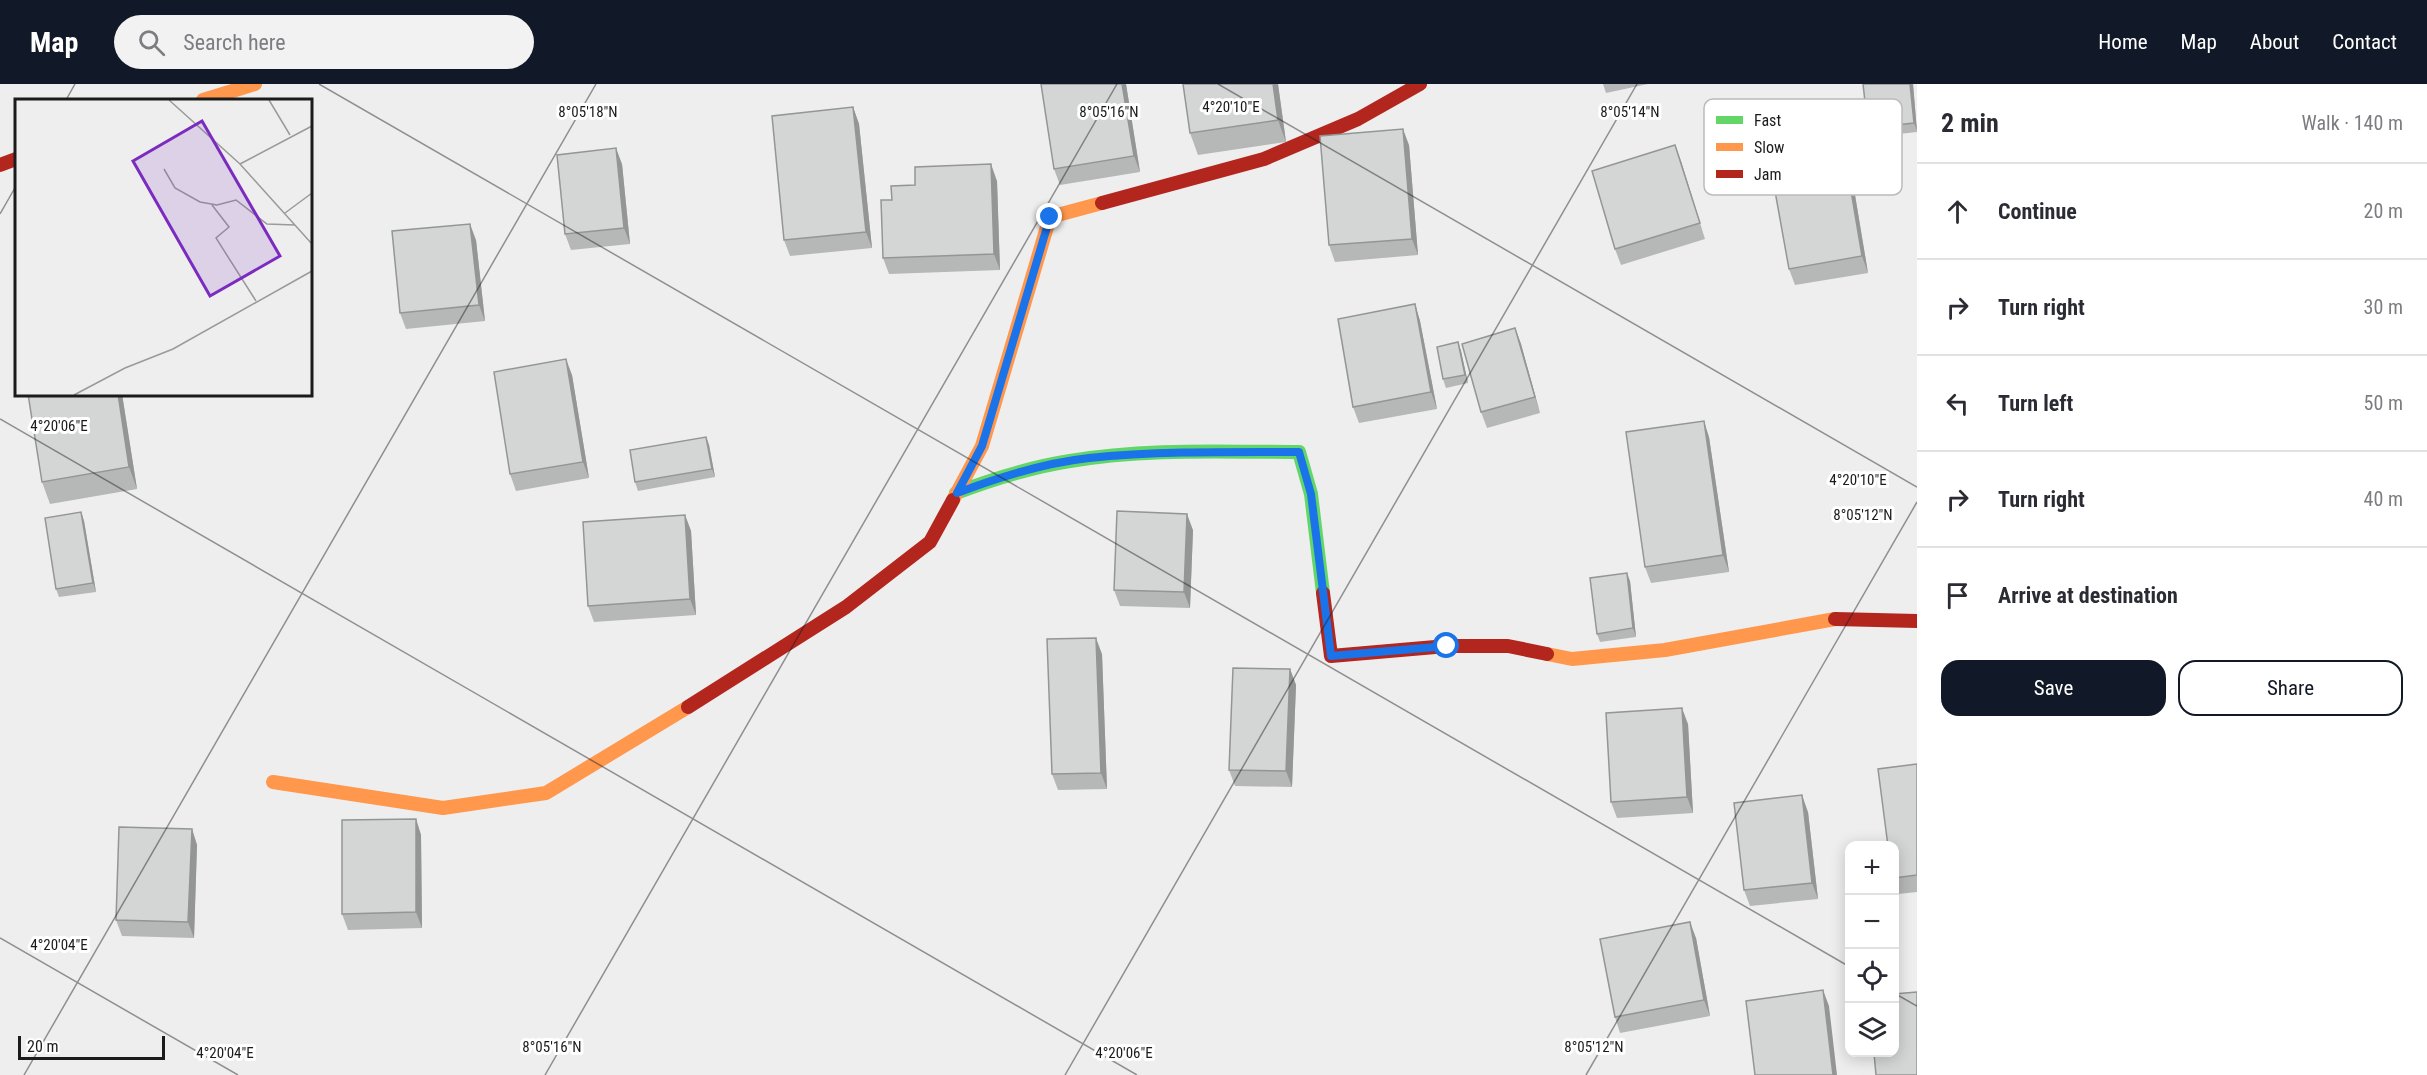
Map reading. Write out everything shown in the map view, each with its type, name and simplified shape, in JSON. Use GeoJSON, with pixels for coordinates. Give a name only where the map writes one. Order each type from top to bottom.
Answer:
{"type":"FeatureCollection","features":[{"type":"Feature","properties":{"kind":"street"},"geometry":{"type":"LineString","coordinates":[[206,99],[255,84]]}},
{"type":"Feature","properties":{"kind":"street"},"geometry":{"type":"LineString","coordinates":[[273,782],[443,808],[546,793],[751,669],[846,607],[930,542],[982,446],[1050,217],[1264,159],[1358,119],[1420,84]]}},
{"type":"Feature","properties":{"kind":"street"},"geometry":{"type":"LineString","coordinates":[[0,165],[15,159]]}},
{"type":"Feature","properties":{"kind":"street"},"geometry":{"type":"LineString","coordinates":[[957,493],[999,477],[1088,458],[1299,452],[1311,494],[1331,656],[1447,646],[1508,646],[1572,659],[1665,650],[1829,619],[1917,621]]}},
{"type":"Feature","properties":{"kind":"building"},"geometry":{"type":"Polygon","coordinates":[[[1041,84],[1122,84],[1134,156],[1054,169],[1041,84]]]}},
{"type":"Feature","properties":{"kind":"building"},"geometry":{"type":"Polygon","coordinates":[[[1183,84],[1273,84],[1278,120],[1190,133],[1183,84]]]}},
{"type":"Feature","properties":{"kind":"building"},"geometry":{"type":"Polygon","coordinates":[[[1863,84],[1910,84],[1914,123],[1902,124],[1902,99],[1865,99],[1863,84]]]}},
{"type":"Feature","properties":{"kind":"building"},"geometry":{"type":"Polygon","coordinates":[[[853,107],[866,232],[784,240],[772,116],[853,107]]]}},
{"type":"Feature","properties":{"kind":"building"},"geometry":{"type":"Polygon","coordinates":[[[1403,129],[1412,239],[1329,245],[1320,136],[1403,129]]]}},
{"type":"Feature","properties":{"kind":"building"},"geometry":{"type":"Polygon","coordinates":[[[1675,145],[1700,223],[1615,249],[1592,171],[1675,145]]]}},
{"type":"Feature","properties":{"kind":"building"},"geometry":{"type":"Polygon","coordinates":[[[616,148],[624,228],[565,234],[557,155],[616,148]]]}},
{"type":"Feature","properties":{"kind":"building"},"geometry":{"type":"Polygon","coordinates":[[[991,164],[994,254],[883,258],[881,200],[892,200],[891,186],[915,185],[915,167],[991,164]]]}},
{"type":"Feature","properties":{"kind":"building"},"geometry":{"type":"Polygon","coordinates":[[[1776,195],[1852,195],[1862,256],[1789,269],[1776,195]]]}},
{"type":"Feature","properties":{"kind":"building"},"geometry":{"type":"Polygon","coordinates":[[[470,224],[479,305],[400,313],[392,231],[470,224]]]}},
{"type":"Feature","properties":{"kind":"building"},"geometry":{"type":"Polygon","coordinates":[[[1415,304],[1431,392],[1353,407],[1338,319],[1415,304]]]}},
{"type":"Feature","properties":{"kind":"building"},"geometry":{"type":"Polygon","coordinates":[[[1515,328],[1535,397],[1481,412],[1462,344],[1515,328]]]}},
{"type":"Feature","properties":{"kind":"building"},"geometry":{"type":"Polygon","coordinates":[[[1458,342],[1465,375],[1443,379],[1437,347],[1458,342]]]}},
{"type":"Feature","properties":{"kind":"building"},"geometry":{"type":"Polygon","coordinates":[[[566,359],[583,462],[510,474],[494,372],[566,359]]]}},
{"type":"Feature","properties":{"kind":"building"},"geometry":{"type":"Polygon","coordinates":[[[28,396],[118,396],[129,467],[42,482],[28,396]]]}},
{"type":"Feature","properties":{"kind":"building"},"geometry":{"type":"Polygon","coordinates":[[[1704,421],[1723,555],[1645,567],[1626,432],[1704,421]]]}},
{"type":"Feature","properties":{"kind":"building"},"geometry":{"type":"Polygon","coordinates":[[[706,437],[712,469],[635,482],[630,450],[706,437]]]}},
{"type":"Feature","properties":{"kind":"building"},"geometry":{"type":"Polygon","coordinates":[[[1117,511],[1187,514],[1184,592],[1114,590],[1117,511]]]}},
{"type":"Feature","properties":{"kind":"building"},"geometry":{"type":"Polygon","coordinates":[[[81,512],[93,583],[56,589],[45,518],[81,512]]]}},
{"type":"Feature","properties":{"kind":"building"},"geometry":{"type":"Polygon","coordinates":[[[685,515],[690,599],[588,606],[583,522],[685,515]]]}},
{"type":"Feature","properties":{"kind":"building"},"geometry":{"type":"Polygon","coordinates":[[[1627,573],[1633,628],[1597,634],[1590,578],[1627,573]]]}},
{"type":"Feature","properties":{"kind":"building"},"geometry":{"type":"Polygon","coordinates":[[[1096,638],[1101,773],[1052,774],[1047,639],[1096,638]]]}},
{"type":"Feature","properties":{"kind":"building"},"geometry":{"type":"Polygon","coordinates":[[[1233,668],[1290,669],[1286,771],[1229,770],[1233,668]]]}},
{"type":"Feature","properties":{"kind":"building"},"geometry":{"type":"Polygon","coordinates":[[[1682,708],[1687,797],[1611,802],[1606,713],[1682,708]]]}},
{"type":"Feature","properties":{"kind":"building"},"geometry":{"type":"Polygon","coordinates":[[[1917,764],[1917,875],[1899,877],[1899,841],[1887,841],[1878,769],[1917,764]]]}},
{"type":"Feature","properties":{"kind":"building"},"geometry":{"type":"Polygon","coordinates":[[[1802,795],[1812,883],[1744,890],[1734,803],[1802,795]]]}},
{"type":"Feature","properties":{"kind":"building"},"geometry":{"type":"Polygon","coordinates":[[[416,819],[416,912],[342,914],[342,820],[416,819]]]}},
{"type":"Feature","properties":{"kind":"building"},"geometry":{"type":"Polygon","coordinates":[[[119,827],[192,829],[188,922],[116,920],[119,827]]]}},
{"type":"Feature","properties":{"kind":"building"},"geometry":{"type":"Polygon","coordinates":[[[1690,922],[1704,1000],[1615,1017],[1600,939],[1690,922]]]}},
{"type":"Feature","properties":{"kind":"building"},"geometry":{"type":"Polygon","coordinates":[[[1823,990],[1833,1075],[1755,1075],[1746,1001],[1823,990]]]}},
{"type":"Feature","properties":{"kind":"building"},"geometry":{"type":"Polygon","coordinates":[[[1917,992],[1917,1075],[1876,1075],[1874,1057],[1899,1057],[1899,994],[1917,992]]]}},
{"type":"Feature","properties":{"kind":"traffic: fast"},"geometry":{"type":"LineString","coordinates":[[956,493],[1027,470],[1098,457],[1184,452],[1299,452],[1311,494],[1323,593]]}},
{"type":"Feature","properties":{"kind":"traffic: slow"},"geometry":{"type":"LineString","coordinates":[[206,99],[255,84]]}},
{"type":"Feature","properties":{"kind":"traffic: slow"},"geometry":{"type":"LineString","coordinates":[[953,500],[982,446],[1050,217],[1102,203]]}},
{"type":"Feature","properties":{"kind":"traffic: slow"},"geometry":{"type":"LineString","coordinates":[[1547,654],[1572,659],[1665,650],[1835,619]]}},
{"type":"Feature","properties":{"kind":"traffic: slow"},"geometry":{"type":"LineString","coordinates":[[273,782],[443,808],[546,793],[688,707]]}},
{"type":"Feature","properties":{"kind":"traffic: jam"},"geometry":{"type":"LineString","coordinates":[[1102,203],[1264,159],[1358,119],[1420,84]]}},
{"type":"Feature","properties":{"kind":"traffic: jam"},"geometry":{"type":"LineString","coordinates":[[0,165],[15,159]]}},
{"type":"Feature","properties":{"kind":"traffic: jam"},"geometry":{"type":"LineString","coordinates":[[688,707],[846,607],[930,542],[953,500]]}},
{"type":"Feature","properties":{"kind":"traffic: jam"},"geometry":{"type":"LineString","coordinates":[[1323,593],[1331,656],[1447,646],[1508,646],[1547,654]]}},
{"type":"Feature","properties":{"kind":"traffic: jam"},"geometry":{"type":"LineString","coordinates":[[1835,619],[1917,621]]}},
{"type":"Feature","properties":{"kind":"route"},"geometry":{"type":"LineString","coordinates":[[1050,217],[982,446],[957,493],[999,477],[1088,458],[1299,452],[1311,494],[1331,656],[1447,646]]}}]}
